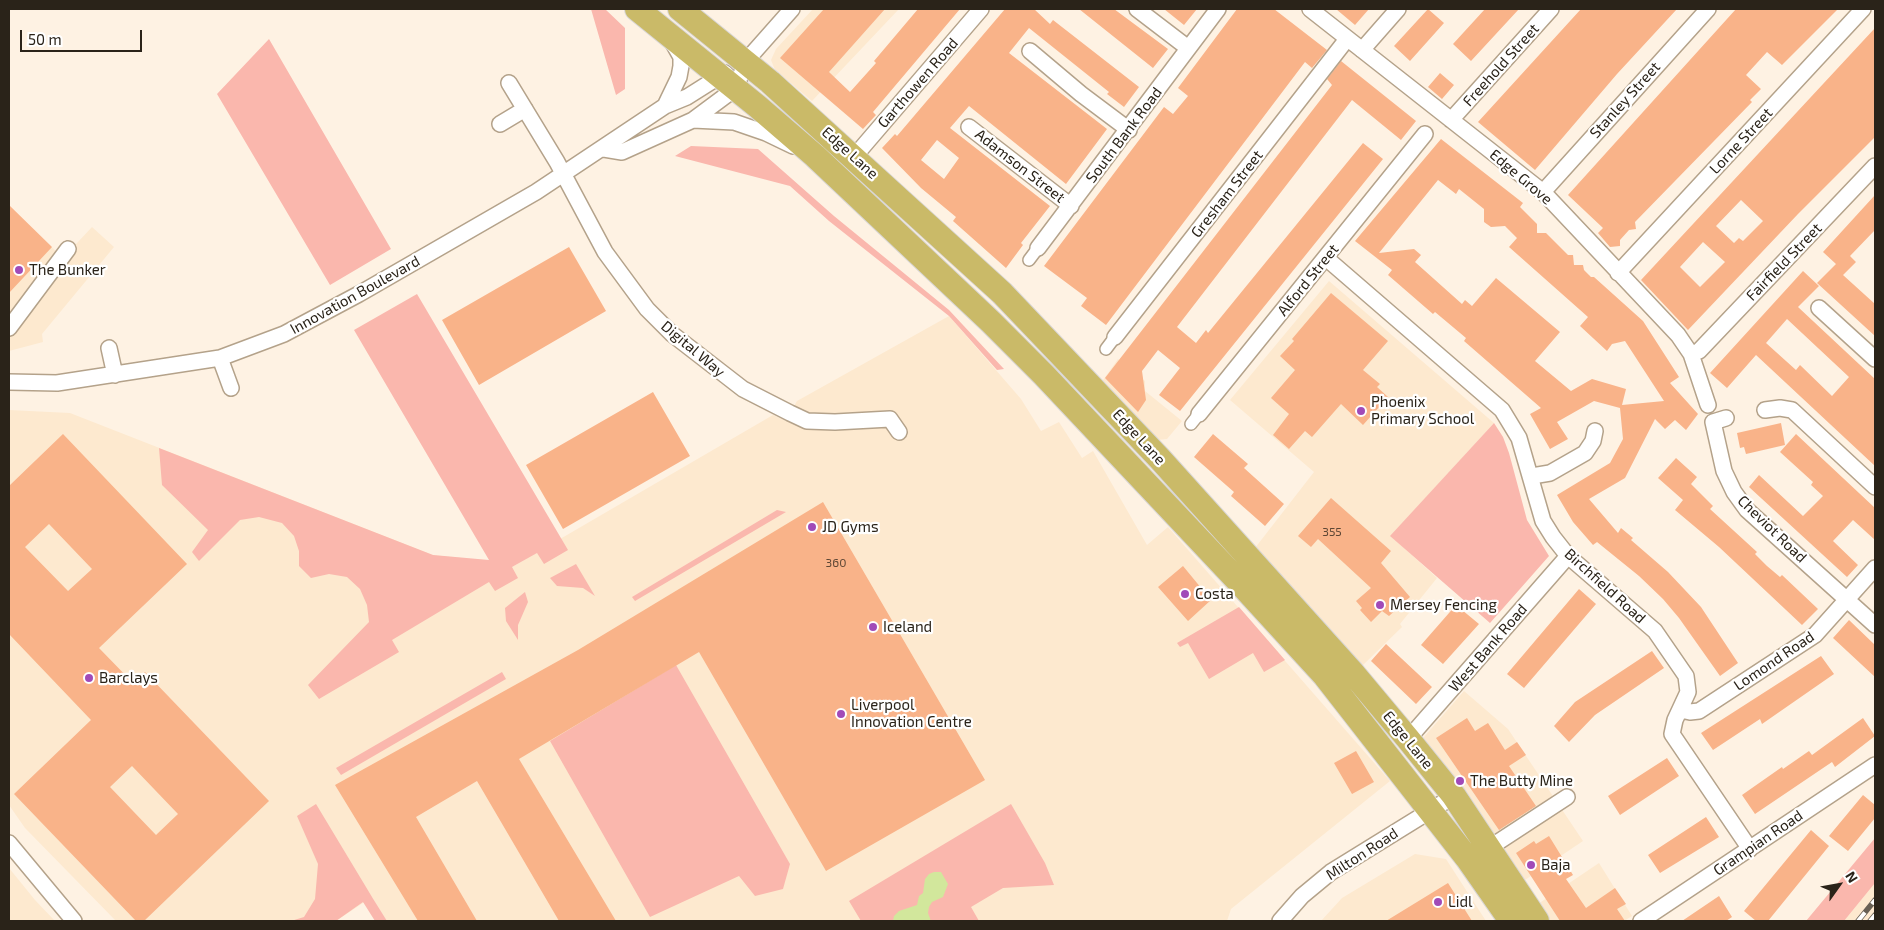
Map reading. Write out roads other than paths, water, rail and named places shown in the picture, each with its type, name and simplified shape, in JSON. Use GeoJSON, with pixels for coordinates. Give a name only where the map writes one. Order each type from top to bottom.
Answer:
{"type":"FeatureCollection","features":[{"type":"Feature","properties":{"kind":"highway","name":"Edge Lane"},"geometry":{"type":"LineString","coordinates":[[637,9],[728,82],[815,156],[991,322],[1239,582],[1325,676],[1468,858],[1511,921]]}},
{"type":"Feature","properties":{"kind":"highway","name":"Edge Lane"},"geometry":{"type":"LineString","coordinates":[[680,9],[746,61],[854,157],[1002,293],[1083,377],[1160,459],[1352,672],[1408,739],[1454,796],[1537,921]]}},
{"type":"Feature","properties":{"kind":"street"},"geometry":{"type":"LineString","coordinates":[[693,120],[792,9]]}},
{"type":"Feature","properties":{"kind":"street","name":"Garthowen Road"},"geometry":{"type":"LineString","coordinates":[[854,157],[981,9]]}},
{"type":"Feature","properties":{"kind":"street"},"geometry":{"type":"LineString","coordinates":[[1137,9],[1188,48]]}},
{"type":"Feature","properties":{"kind":"street","name":"South Bank Road"},"geometry":{"type":"LineString","coordinates":[[1029,260],[1218,9]]}},
{"type":"Feature","properties":{"kind":"street","name":"Edge Grove"},"geometry":{"type":"LineString","coordinates":[[1310,9],[1543,192],[1678,335],[1691,354],[1708,405]]}},
{"type":"Feature","properties":{"kind":"street"},"geometry":{"type":"LineString","coordinates":[[1362,50],[1398,9]]}},
{"type":"Feature","properties":{"kind":"street","name":"Freehold Street"},"geometry":{"type":"LineString","coordinates":[[1451,120],[1551,9]]}},
{"type":"Feature","properties":{"kind":"street","name":"Stanley Street"},"geometry":{"type":"LineString","coordinates":[[1543,192],[1708,9]]}},
{"type":"Feature","properties":{"kind":"street","name":"Lorne Street"},"geometry":{"type":"LineString","coordinates":[[1618,273],[1863,9]]}},
{"type":"Feature","properties":{"kind":"street","name":"Innovation Boulevard"},"geometry":{"type":"LineString","coordinates":[[666,106],[680,77],[681,66],[681,57],[670,37]]}},
{"type":"Feature","properties":{"kind":"street","name":"Gresham Street"},"geometry":{"type":"LineString","coordinates":[[1111,343],[1347,39]]}},
{"type":"Feature","properties":{"kind":"street"},"geometry":{"type":"LineString","coordinates":[[1030,51],[1128,130]]}},
{"type":"Feature","properties":{"kind":"street","name":"Innovation Boulevard"},"geometry":{"type":"LineString","coordinates":[[9,382],[57,383],[220,358],[284,334],[359,294],[536,192],[560,168],[604,149],[666,106],[728,82]]}},
{"type":"Feature","properties":{"kind":"street"},"geometry":{"type":"LineString","coordinates":[[509,83],[560,168]]}},
{"type":"Feature","properties":{"kind":"street"},"geometry":{"type":"LineString","coordinates":[[500,124],[525,109]]}},
{"type":"Feature","properties":{"kind":"street","name":"Edge Lane"},"geometry":{"type":"LineString","coordinates":[[604,149],[622,152],[693,120],[734,122],[766,133],[815,156]]}},
{"type":"Feature","properties":{"kind":"street","name":"Adamson Street"},"geometry":{"type":"LineString","coordinates":[[969,127],[1071,206]]}},
{"type":"Feature","properties":{"kind":"street","name":"Alford Street"},"geometry":{"type":"LineString","coordinates":[[1195,419],[1425,134]]}},
{"type":"Feature","properties":{"kind":"street","name":"Fairfield Street"},"geometry":{"type":"LineString","coordinates":[[1691,354],[1699,351],[1875,166]]}},
{"type":"Feature","properties":{"kind":"street","name":"Digital Way"},"geometry":{"type":"LineString","coordinates":[[560,168],[605,252],[647,309],[711,366],[743,389],[806,420],[835,422],[890,419],[899,432]]}},
{"type":"Feature","properties":{"kind":"street"},"geometry":{"type":"LineString","coordinates":[[9,328],[68,249]]}},
{"type":"Feature","properties":{"kind":"street","name":"Birchfield Road"},"geometry":{"type":"LineString","coordinates":[[1326,258],[1502,410],[1519,438],[1532,476],[1543,521],[1552,537],[1568,556],[1655,631],[1686,676],[1688,692],[1672,734],[1750,849]]}},
{"type":"Feature","properties":{"kind":"street"},"geometry":{"type":"LineString","coordinates":[[1819,308],[1875,359]]}},
{"type":"Feature","properties":{"kind":"street"},"geometry":{"type":"LineString","coordinates":[[109,348],[115,375]]}},
{"type":"Feature","properties":{"kind":"street"},"geometry":{"type":"LineString","coordinates":[[220,358],[231,388]]}},
{"type":"Feature","properties":{"kind":"street"},"geometry":{"type":"LineString","coordinates":[[1764,410],[1780,408],[1792,410],[1875,487]]}},
{"type":"Feature","properties":{"kind":"street","name":"Cheviot Road"},"geometry":{"type":"LineString","coordinates":[[1726,418],[1713,422],[1724,471],[1734,492],[1747,510],[1875,625]]}},
{"type":"Feature","properties":{"kind":"street"},"geometry":{"type":"LineString","coordinates":[[1532,476],[1550,474],[1585,453],[1593,442],[1595,431]]}},
{"type":"Feature","properties":{"kind":"street","name":"West Bank Road"},"geometry":{"type":"LineString","coordinates":[[1408,739],[1568,556]]}},
{"type":"Feature","properties":{"kind":"street","name":"Lomond Road"},"geometry":{"type":"LineString","coordinates":[[1681,710],[1699,711],[1814,635],[1848,600],[1875,568]]}},
{"type":"Feature","properties":{"kind":"street","name":"Grampian Road"},"geometry":{"type":"LineString","coordinates":[[1641,921],[1875,765]]}},
{"type":"Feature","properties":{"kind":"street","name":"Milton Road"},"geometry":{"type":"LineString","coordinates":[[1280,921],[1302,896],[1331,872],[1454,796]]}},
{"type":"Feature","properties":{"kind":"street"},"geometry":{"type":"LineString","coordinates":[[1489,848],[1567,797]]}},
{"type":"Feature","properties":{"kind":"street"},"geometry":{"type":"LineString","coordinates":[[9,843],[74,921]]}},
{"type":"Feature","properties":{"kind":"railway"},"geometry":{"type":"LineString","coordinates":[[1858,921],[1875,900]]}},
{"type":"Feature","properties":{"kind":"railway"},"geometry":{"type":"LineString","coordinates":[[1870,921],[1875,915]]}},
{"type":"Feature","properties":{"kind":"place","name":"The Bunker"},"geometry":{"type":"Point","coordinates":[19,270]}},
{"type":"Feature","properties":{"kind":"place","name":"Phoenix Primary School"},"geometry":{"type":"Point","coordinates":[1361,411]}},
{"type":"Feature","properties":{"kind":"place","name":"JD Gyms"},"geometry":{"type":"Point","coordinates":[812,527]}},
{"type":"Feature","properties":{"kind":"place","name":"Costa"},"geometry":{"type":"Point","coordinates":[1185,594]}},
{"type":"Feature","properties":{"kind":"place","name":"Mersey Fencing"},"geometry":{"type":"Point","coordinates":[1380,605]}},
{"type":"Feature","properties":{"kind":"place","name":"Iceland"},"geometry":{"type":"Point","coordinates":[873,627]}},
{"type":"Feature","properties":{"kind":"place","name":"Barclays"},"geometry":{"type":"Point","coordinates":[89,678]}},
{"type":"Feature","properties":{"kind":"place","name":"Liverpool Innovation Centre"},"geometry":{"type":"Point","coordinates":[841,714]}},
{"type":"Feature","properties":{"kind":"place","name":"The Butty Mine"},"geometry":{"type":"Point","coordinates":[1460,781]}},
{"type":"Feature","properties":{"kind":"place","name":"Baja"},"geometry":{"type":"Point","coordinates":[1531,865]}},
{"type":"Feature","properties":{"kind":"place","name":"Lidl"},"geometry":{"type":"Point","coordinates":[1438,902]}}]}
